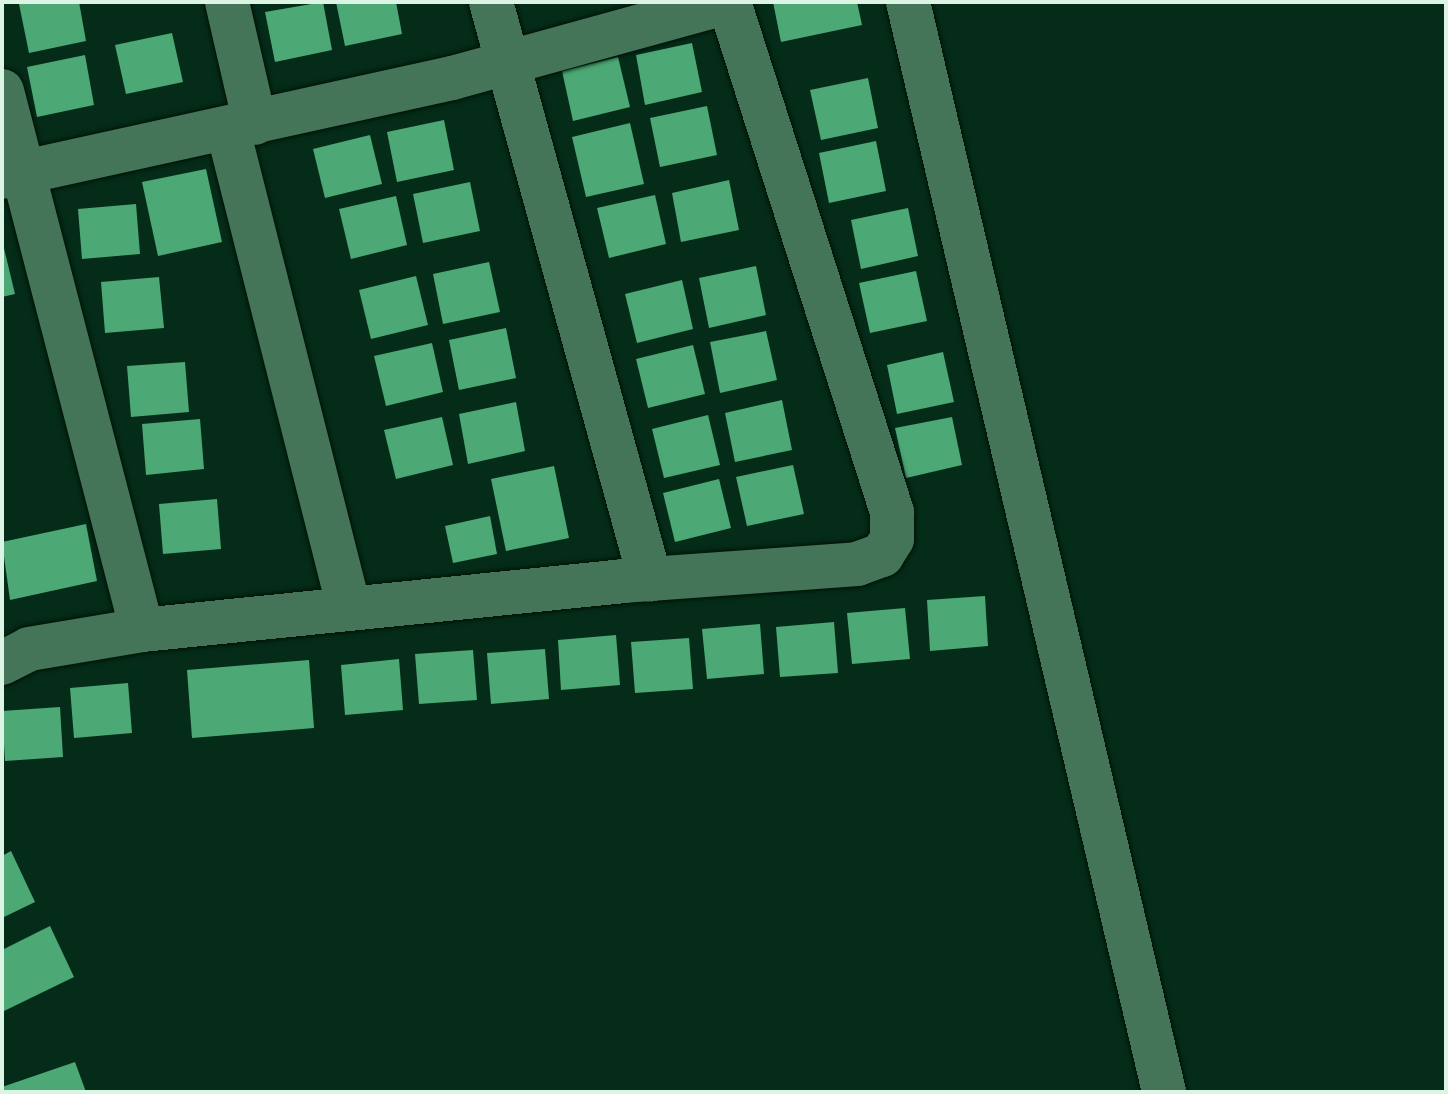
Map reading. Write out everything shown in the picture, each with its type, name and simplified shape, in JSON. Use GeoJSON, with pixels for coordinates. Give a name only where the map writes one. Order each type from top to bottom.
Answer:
{"type":"FeatureCollection","features":[{"type":"Feature","properties":{"kind":"street"},"geometry":{"type":"LineString","coordinates":[[227,2],[242,126],[349,609]]}},
{"type":"Feature","properties":{"kind":"street"},"geometry":{"type":"LineString","coordinates":[[491,2],[650,579]]}},
{"type":"Feature","properties":{"kind":"street"},"geometry":{"type":"LineString","coordinates":[[2,663],[29,649],[142,630],[650,579],[857,564],[882,555],[892,539],[892,512],[728,2],[506,65],[11,175]]}},
{"type":"Feature","properties":{"kind":"street"},"geometry":{"type":"LineString","coordinates":[[908,2],[1164,1092]]}},
{"type":"Feature","properties":{"kind":"street"},"geometry":{"type":"LineString","coordinates":[[2,91],[11,175],[142,630]]}},
{"type":"Feature","properties":{"kind":"building"},"geometry":{"type":"Polygon","coordinates":[[[79,2],[86,41],[29,53],[19,4],[79,2]]]}},
{"type":"Feature","properties":{"kind":"building"},"geometry":{"type":"Polygon","coordinates":[[[323,2],[332,50],[275,62],[265,12],[323,2]]]}},
{"type":"Feature","properties":{"kind":"building"},"geometry":{"type":"Polygon","coordinates":[[[336,2],[396,2],[402,34],[345,46],[336,2]]]}},
{"type":"Feature","properties":{"kind":"building"},"geometry":{"type":"Polygon","coordinates":[[[773,2],[857,2],[862,25],[781,42],[773,2]]]}},
{"type":"Feature","properties":{"kind":"building"},"geometry":{"type":"Polygon","coordinates":[[[172,33],[183,82],[126,94],[115,45],[172,33]]]}},
{"type":"Feature","properties":{"kind":"building"},"geometry":{"type":"Polygon","coordinates":[[[692,43],[702,92],[645,105],[636,55],[692,43]]]}},
{"type":"Feature","properties":{"kind":"building"},"geometry":{"type":"Polygon","coordinates":[[[85,55],[94,105],[37,117],[27,67],[85,55]]]}},
{"type":"Feature","properties":{"kind":"building"},"geometry":{"type":"Polygon","coordinates":[[[618,57],[630,107],[573,121],[562,71],[618,57]]]}},
{"type":"Feature","properties":{"kind":"building"},"geometry":{"type":"Polygon","coordinates":[[[868,78],[878,128],[821,140],[810,90],[868,78]]]}},
{"type":"Feature","properties":{"kind":"building"},"geometry":{"type":"Polygon","coordinates":[[[707,106],[717,155],[660,167],[650,118],[707,106]]]}},
{"type":"Feature","properties":{"kind":"building"},"geometry":{"type":"Polygon","coordinates":[[[444,120],[454,170],[397,182],[387,132],[444,120]]]}},
{"type":"Feature","properties":{"kind":"building"},"geometry":{"type":"Polygon","coordinates":[[[630,123],[644,184],[586,197],[572,137],[630,123]]]}},
{"type":"Feature","properties":{"kind":"building"},"geometry":{"type":"Polygon","coordinates":[[[370,135],[382,184],[325,198],[313,149],[370,135]]]}},
{"type":"Feature","properties":{"kind":"building"},"geometry":{"type":"Polygon","coordinates":[[[876,141],[886,191],[829,203],[819,153],[876,141]]]}},
{"type":"Feature","properties":{"kind":"building"},"geometry":{"type":"Polygon","coordinates":[[[206,169],[222,242],[158,256],[142,182],[206,169]]]}},
{"type":"Feature","properties":{"kind":"building"},"geometry":{"type":"Polygon","coordinates":[[[729,180],[739,230],[681,242],[672,193],[729,180]]]}},
{"type":"Feature","properties":{"kind":"building"},"geometry":{"type":"Polygon","coordinates":[[[470,182],[480,231],[423,243],[413,194],[470,182]]]}},
{"type":"Feature","properties":{"kind":"building"},"geometry":{"type":"Polygon","coordinates":[[[655,195],[666,244],[609,258],[597,208],[655,195]]]}},
{"type":"Feature","properties":{"kind":"building"},"geometry":{"type":"Polygon","coordinates":[[[396,196],[407,245],[351,259],[339,209],[396,196]]]}},
{"type":"Feature","properties":{"kind":"building"},"geometry":{"type":"Polygon","coordinates":[[[136,204],[140,254],[82,259],[78,209],[136,204]]]}},
{"type":"Feature","properties":{"kind":"building"},"geometry":{"type":"Polygon","coordinates":[[[908,208],[918,256],[861,269],[851,220],[908,208]]]}},
{"type":"Feature","properties":{"kind":"building"},"geometry":{"type":"Polygon","coordinates":[[[2,240],[15,294],[2,297],[2,240]]]}},
{"type":"Feature","properties":{"kind":"building"},"geometry":{"type":"Polygon","coordinates":[[[489,262],[500,312],[443,324],[433,274],[489,262]]]}},
{"type":"Feature","properties":{"kind":"building"},"geometry":{"type":"Polygon","coordinates":[[[756,266],[766,315],[709,328],[699,278],[756,266]]]}},
{"type":"Feature","properties":{"kind":"building"},"geometry":{"type":"Polygon","coordinates":[[[916,271],[927,321],[870,333],[859,283],[916,271]]]}},
{"type":"Feature","properties":{"kind":"building"},"geometry":{"type":"Polygon","coordinates":[[[416,276],[428,325],[371,339],[359,290],[416,276]]]}},
{"type":"Feature","properties":{"kind":"building"},"geometry":{"type":"Polygon","coordinates":[[[159,277],[164,328],[105,333],[101,282],[159,277]]]}},
{"type":"Feature","properties":{"kind":"building"},"geometry":{"type":"Polygon","coordinates":[[[682,280],[693,329],[637,343],[625,294],[682,280]]]}},
{"type":"Feature","properties":{"kind":"building"},"geometry":{"type":"Polygon","coordinates":[[[506,328],[516,378],[459,390],[449,340],[506,328]]]}},
{"type":"Feature","properties":{"kind":"building"},"geometry":{"type":"Polygon","coordinates":[[[766,331],[777,380],[720,393],[710,342],[766,331]]]}},
{"type":"Feature","properties":{"kind":"building"},"geometry":{"type":"Polygon","coordinates":[[[432,343],[443,392],[386,406],[374,356],[432,343]]]}},
{"type":"Feature","properties":{"kind":"building"},"geometry":{"type":"Polygon","coordinates":[[[693,345],[705,394],[648,408],[636,359],[693,345]]]}},
{"type":"Feature","properties":{"kind":"building"},"geometry":{"type":"Polygon","coordinates":[[[943,352],[954,402],[897,414],[887,365],[943,352]]]}},
{"type":"Feature","properties":{"kind":"building"},"geometry":{"type":"Polygon","coordinates":[[[185,362],[189,412],[131,417],[127,366],[185,362]]]}},
{"type":"Feature","properties":{"kind":"building"},"geometry":{"type":"Polygon","coordinates":[[[782,400],[792,450],[735,462],[725,413],[782,400]]]}},
{"type":"Feature","properties":{"kind":"building"},"geometry":{"type":"Polygon","coordinates":[[[516,402],[525,451],[468,464],[459,414],[516,402]]]}},
{"type":"Feature","properties":{"kind":"building"},"geometry":{"type":"Polygon","coordinates":[[[708,415],[720,465],[664,478],[652,429],[708,415]]]}},
{"type":"Feature","properties":{"kind":"building"},"geometry":{"type":"Polygon","coordinates":[[[442,417],[453,465],[396,479],[384,430],[442,417]]]}},
{"type":"Feature","properties":{"kind":"building"},"geometry":{"type":"Polygon","coordinates":[[[952,417],[962,465],[906,478],[895,428],[952,417]]]}},
{"type":"Feature","properties":{"kind":"building"},"geometry":{"type":"Polygon","coordinates":[[[200,419],[204,469],[146,475],[142,424],[200,419]]]}},
{"type":"Feature","properties":{"kind":"building"},"geometry":{"type":"Polygon","coordinates":[[[793,465],[804,514],[747,526],[736,477],[793,465]]]}},
{"type":"Feature","properties":{"kind":"building"},"geometry":{"type":"Polygon","coordinates":[[[554,466],[569,538],[506,551],[491,479],[554,466]]]}},
{"type":"Feature","properties":{"kind":"building"},"geometry":{"type":"Polygon","coordinates":[[[719,479],[731,528],[675,542],[663,493],[719,479]]]}},
{"type":"Feature","properties":{"kind":"building"},"geometry":{"type":"Polygon","coordinates":[[[217,499],[221,549],[163,554],[159,504],[217,499]]]}},
{"type":"Feature","properties":{"kind":"building"},"geometry":{"type":"Polygon","coordinates":[[[490,516],[497,554],[453,563],[445,526],[490,516]]]}},
{"type":"Feature","properties":{"kind":"building"},"geometry":{"type":"Polygon","coordinates":[[[86,524],[97,581],[10,600],[2,542],[86,524]]]}},
{"type":"Feature","properties":{"kind":"building"},"geometry":{"type":"Polygon","coordinates":[[[985,596],[988,646],[930,651],[927,600],[985,596]]]}},
{"type":"Feature","properties":{"kind":"building"},"geometry":{"type":"Polygon","coordinates":[[[905,608],[910,659],[852,664],[847,613],[905,608]]]}},
{"type":"Feature","properties":{"kind":"building"},"geometry":{"type":"Polygon","coordinates":[[[834,622],[838,673],[780,677],[776,627],[834,622]]]}},
{"type":"Feature","properties":{"kind":"building"},"geometry":{"type":"Polygon","coordinates":[[[760,624],[764,674],[707,679],[702,629],[760,624]]]}},
{"type":"Feature","properties":{"kind":"building"},"geometry":{"type":"Polygon","coordinates":[[[616,635],[620,685],[561,690],[558,640],[616,635]]]}},
{"type":"Feature","properties":{"kind":"building"},"geometry":{"type":"Polygon","coordinates":[[[689,638],[693,689],[635,693],[631,642],[689,638]]]}},
{"type":"Feature","properties":{"kind":"building"},"geometry":{"type":"Polygon","coordinates":[[[545,649],[549,699],[491,704],[487,653],[545,649]]]}},
{"type":"Feature","properties":{"kind":"building"},"geometry":{"type":"Polygon","coordinates":[[[473,650],[477,700],[419,704],[415,654],[473,650]]]}},
{"type":"Feature","properties":{"kind":"building"},"geometry":{"type":"Polygon","coordinates":[[[399,659],[403,710],[345,715],[341,665],[399,659]]]}},
{"type":"Feature","properties":{"kind":"building"},"geometry":{"type":"Polygon","coordinates":[[[309,660],[314,728],[192,738],[187,670],[309,660]]]}},
{"type":"Feature","properties":{"kind":"building"},"geometry":{"type":"Polygon","coordinates":[[[128,683],[132,733],[74,738],[70,688],[128,683]]]}},
{"type":"Feature","properties":{"kind":"building"},"geometry":{"type":"Polygon","coordinates":[[[60,707],[63,757],[5,761],[2,711],[60,707]]]}},
{"type":"Feature","properties":{"kind":"building"},"geometry":{"type":"Polygon","coordinates":[[[11,851],[35,902],[2,918],[2,856],[11,851]]]}},
{"type":"Feature","properties":{"kind":"building"},"geometry":{"type":"Polygon","coordinates":[[[50,926],[74,977],[2,1012],[2,950],[50,926]]]}},
{"type":"Feature","properties":{"kind":"building"},"geometry":{"type":"Polygon","coordinates":[[[75,1062],[86,1092],[2,1092],[2,1087],[75,1062]]]}}]}
